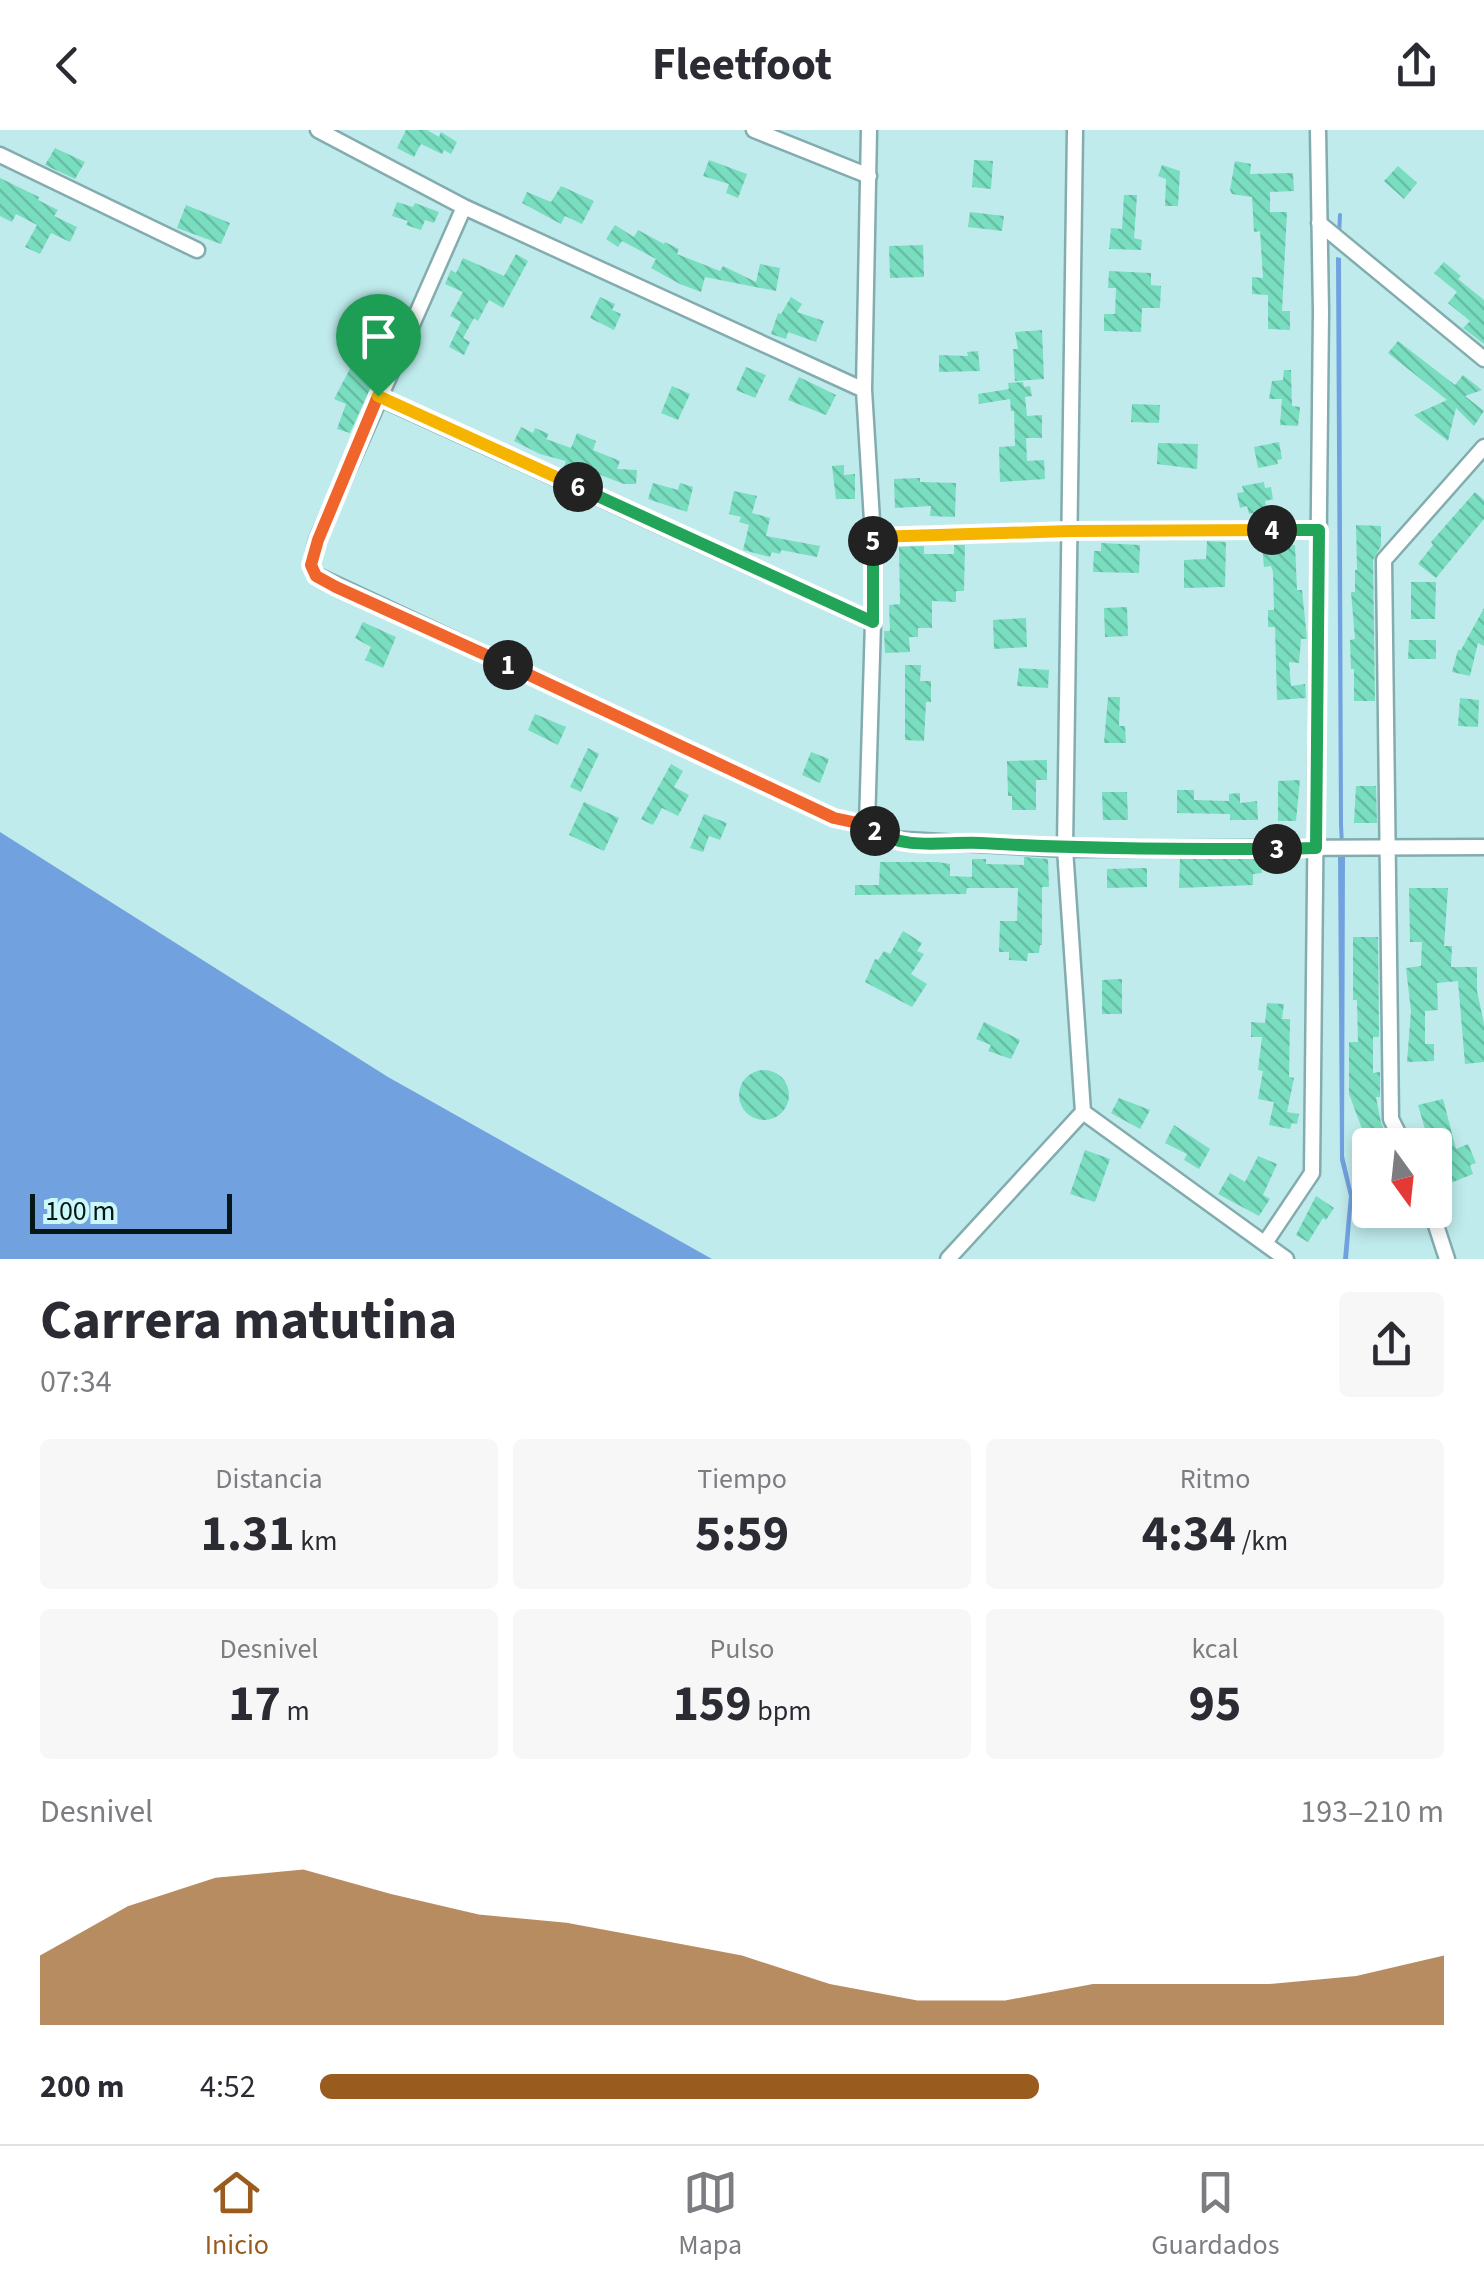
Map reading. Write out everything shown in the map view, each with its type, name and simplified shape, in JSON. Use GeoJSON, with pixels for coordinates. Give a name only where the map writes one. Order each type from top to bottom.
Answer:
{"type":"FeatureCollection","features":[{"type":"Feature","properties":{"kind":"street"},"geometry":{"type":"LineString","coordinates":[[320,130],[464,208],[864,390]]}},
{"type":"Feature","properties":{"kind":"street"},"geometry":{"type":"LineString","coordinates":[[754,130],[870,176]]}},
{"type":"Feature","properties":{"kind":"street"},"geometry":{"type":"LineString","coordinates":[[867,825],[873,622],[873,537],[864,390],[869,130]]}},
{"type":"Feature","properties":{"kind":"street"},"geometry":{"type":"LineString","coordinates":[[948,1259],[1082,1112],[1064,850],[1075,130]]}},
{"type":"Feature","properties":{"kind":"street"},"geometry":{"type":"LineString","coordinates":[[1265,1242],[1312,1173],[1322,312],[1318,130]]}},
{"type":"Feature","properties":{"kind":"street"},"geometry":{"type":"LineString","coordinates":[[0,155],[197,250]]}},
{"type":"Feature","properties":{"kind":"street"},"geometry":{"type":"LineString","coordinates":[[464,208],[378,396],[318,540],[311,565],[316,576],[834,818],[867,825],[888,840],[1064,850],[1484,847]]}},
{"type":"Feature","properties":{"kind":"street"},"geometry":{"type":"LineString","coordinates":[[1319,223],[1484,359]]}},
{"type":"Feature","properties":{"kind":"street"},"geometry":{"type":"LineString","coordinates":[[378,396],[873,622]]}},
{"type":"Feature","properties":{"kind":"street"},"geometry":{"type":"LineString","coordinates":[[1396,1128],[1391,1119],[1384,560],[1484,447]]}},
{"type":"Feature","properties":{"kind":"street"},"geometry":{"type":"LineString","coordinates":[[873,537],[1319,530]]}},
{"type":"Feature","properties":{"kind":"street"},"geometry":{"type":"LineString","coordinates":[[1082,1112],[1286,1259]]}},
{"type":"Feature","properties":{"kind":"street"},"geometry":{"type":"LineString","coordinates":[[1436,1228],[1447,1259]]}},
{"type":"Feature","properties":{"kind":"water"},"geometry":{"type":"Polygon","coordinates":[[[1336,257],[1341,258],[1343,826],[1339,826],[1336,257]]]}},
{"type":"Feature","properties":{"kind":"water"},"geometry":{"type":"Polygon","coordinates":[[[0,832],[388,1077],[712,1259],[0,1259],[0,832]]]}},
{"type":"Feature","properties":{"kind":"water"},"geometry":{"type":"Polygon","coordinates":[[[1338,853],[1345,853],[1344,1156],[1352,1191],[1348,1259],[1343,1259],[1349,1196],[1340,1160],[1338,853]]]}},
{"type":"Feature","properties":{"kind":"building"},"geometry":{"type":"Polygon","coordinates":[[[406,130],[427,130],[439,137],[441,132],[457,142],[451,154],[421,144],[414,157],[397,148],[406,130]]]}},
{"type":"Feature","properties":{"kind":"building"},"geometry":{"type":"Polygon","coordinates":[[[55,148],[85,162],[75,179],[45,165],[55,148]]]}},
{"type":"Feature","properties":{"kind":"building"},"geometry":{"type":"Polygon","coordinates":[[[709,160],[747,174],[738,198],[726,193],[729,184],[703,176],[709,160]]]}},
{"type":"Feature","properties":{"kind":"building"},"geometry":{"type":"Polygon","coordinates":[[[974,160],[993,161],[991,189],[972,187],[974,160]]]}},
{"type":"Feature","properties":{"kind":"building"},"geometry":{"type":"Polygon","coordinates":[[[1235,161],[1251,164],[1250,174],[1293,173],[1294,191],[1270,192],[1270,212],[1287,212],[1282,311],[1290,311],[1290,330],[1268,329],[1268,295],[1252,294],[1252,277],[1263,278],[1260,231],[1254,232],[1252,197],[1232,194],[1230,190],[1235,161]]]}},
{"type":"Feature","properties":{"kind":"building"},"geometry":{"type":"Polygon","coordinates":[[[1162,165],[1180,171],[1178,206],[1165,206],[1166,179],[1158,176],[1162,165]]]}},
{"type":"Feature","properties":{"kind":"building"},"geometry":{"type":"Polygon","coordinates":[[[1398,166],[1417,183],[1404,199],[1384,181],[1398,166]]]}},
{"type":"Feature","properties":{"kind":"building"},"geometry":{"type":"Polygon","coordinates":[[[0,178],[39,197],[38,200],[58,210],[54,216],[77,227],[70,242],[51,233],[40,254],[25,247],[37,225],[16,214],[12,222],[0,216],[0,178]]]}},
{"type":"Feature","properties":{"kind":"building"},"geometry":{"type":"Polygon","coordinates":[[[561,186],[594,201],[582,224],[565,216],[561,224],[522,203],[527,192],[551,202],[561,186]]]}},
{"type":"Feature","properties":{"kind":"building"},"geometry":{"type":"Polygon","coordinates":[[[1124,195],[1137,195],[1134,238],[1142,240],[1141,250],[1109,249],[1111,228],[1122,229],[1124,195]]]}},
{"type":"Feature","properties":{"kind":"building"},"geometry":{"type":"Polygon","coordinates":[[[397,202],[413,207],[415,203],[439,212],[434,223],[425,220],[421,230],[392,216],[397,202]]]}},
{"type":"Feature","properties":{"kind":"building"},"geometry":{"type":"Polygon","coordinates":[[[186,205],[230,223],[221,244],[177,228],[186,205]]]}},
{"type":"Feature","properties":{"kind":"building"},"geometry":{"type":"Polygon","coordinates":[[[970,212],[1004,216],[1002,231],[968,227],[970,212]]]}},
{"type":"Feature","properties":{"kind":"building"},"geometry":{"type":"Polygon","coordinates":[[[615,225],[634,237],[638,230],[679,249],[677,254],[720,271],[723,266],[756,282],[760,264],[780,268],[776,291],[705,277],[701,292],[680,284],[651,268],[656,259],[622,241],[618,247],[606,239],[615,225]]]}},
{"type":"Feature","properties":{"kind":"building"},"geometry":{"type":"Polygon","coordinates":[[[923,245],[924,277],[890,278],[889,246],[923,245]]]}},
{"type":"Feature","properties":{"kind":"building"},"geometry":{"type":"Polygon","coordinates":[[[516,254],[528,261],[503,308],[489,300],[478,321],[474,318],[463,338],[470,342],[464,355],[449,347],[461,322],[450,316],[463,292],[445,284],[451,270],[456,273],[463,258],[504,276],[516,254]]]}},
{"type":"Feature","properties":{"kind":"building"},"geometry":{"type":"Polygon","coordinates":[[[1444,262],[1484,300],[1484,344],[1463,328],[1470,321],[1448,303],[1457,292],[1434,273],[1444,262]]]}},
{"type":"Feature","properties":{"kind":"building"},"geometry":{"type":"Polygon","coordinates":[[[1109,271],[1151,273],[1151,285],[1161,286],[1160,308],[1142,308],[1141,332],[1104,331],[1104,314],[1115,314],[1116,288],[1108,288],[1109,271]]]}},
{"type":"Feature","properties":{"kind":"building"},"geometry":{"type":"Polygon","coordinates":[[[600,297],[615,304],[612,310],[621,314],[614,330],[590,318],[600,297]]]}},
{"type":"Feature","properties":{"kind":"building"},"geometry":{"type":"Polygon","coordinates":[[[791,297],[802,304],[797,312],[824,321],[816,342],[788,332],[786,339],[771,334],[778,313],[791,297]]]}},
{"type":"Feature","properties":{"kind":"building"},"geometry":{"type":"Polygon","coordinates":[[[380,301],[396,307],[378,342],[384,345],[377,363],[381,365],[350,433],[337,429],[346,404],[334,399],[362,346],[355,343],[363,325],[369,327],[380,301]]]}},
{"type":"Feature","properties":{"kind":"building"},"geometry":{"type":"Polygon","coordinates":[[[1042,330],[1044,379],[1015,381],[1015,332],[1042,330]]]}},
{"type":"Feature","properties":{"kind":"building"},"geometry":{"type":"Polygon","coordinates":[[[1398,341],[1455,385],[1463,375],[1482,390],[1465,396],[1484,411],[1474,426],[1456,408],[1448,441],[1414,415],[1447,400],[1388,353],[1398,341]]]}},
{"type":"Feature","properties":{"kind":"building"},"geometry":{"type":"Polygon","coordinates":[[[978,351],[980,371],[939,372],[939,355],[968,356],[967,352],[978,351]]]}},
{"type":"Feature","properties":{"kind":"building"},"geometry":{"type":"Polygon","coordinates":[[[746,367],[766,375],[755,398],[736,390],[746,367]]]}},
{"type":"Feature","properties":{"kind":"building"},"geometry":{"type":"Polygon","coordinates":[[[1284,370],[1291,370],[1292,406],[1300,407],[1298,426],[1280,425],[1282,399],[1269,399],[1272,381],[1283,380],[1284,370]]]}},
{"type":"Feature","properties":{"kind":"building"},"geometry":{"type":"Polygon","coordinates":[[[799,377],[836,395],[826,415],[788,400],[799,377]]]}},
{"type":"Feature","properties":{"kind":"building"},"geometry":{"type":"Polygon","coordinates":[[[1023,382],[1024,387],[1030,386],[1032,396],[1025,397],[1027,416],[1042,415],[1042,438],[1026,438],[1027,461],[1044,460],[1045,479],[1000,482],[999,447],[1015,446],[1014,411],[1010,399],[979,404],[978,394],[1009,389],[1008,383],[1023,382]]]}},
{"type":"Feature","properties":{"kind":"building"},"geometry":{"type":"Polygon","coordinates":[[[672,386],[690,394],[678,420],[661,413],[672,386]]]}},
{"type":"Feature","properties":{"kind":"building"},"geometry":{"type":"Polygon","coordinates":[[[1132,404],[1160,405],[1159,423],[1131,422],[1132,404]]]}},
{"type":"Feature","properties":{"kind":"building"},"geometry":{"type":"Polygon","coordinates":[[[521,427],[533,433],[535,428],[549,434],[546,439],[571,448],[577,433],[596,441],[593,450],[620,461],[617,469],[637,470],[636,484],[624,484],[582,468],[579,477],[563,469],[566,461],[514,441],[521,427]]]}},
{"type":"Feature","properties":{"kind":"building"},"geometry":{"type":"Polygon","coordinates":[[[1279,442],[1282,459],[1277,460],[1278,464],[1258,468],[1254,447],[1279,442]]]}},
{"type":"Feature","properties":{"kind":"building"},"geometry":{"type":"Polygon","coordinates":[[[1158,443],[1198,444],[1197,469],[1157,464],[1158,443]]]}},
{"type":"Feature","properties":{"kind":"building"},"geometry":{"type":"Polygon","coordinates":[[[844,465],[844,475],[855,474],[855,499],[836,499],[832,466],[844,465]]]}},
{"type":"Feature","properties":{"kind":"building"},"geometry":{"type":"Polygon","coordinates":[[[920,478],[920,482],[956,483],[955,517],[930,516],[931,506],[895,508],[894,479],[920,478]]]}},
{"type":"Feature","properties":{"kind":"building"},"geometry":{"type":"Polygon","coordinates":[[[1264,482],[1265,488],[1271,487],[1273,499],[1265,501],[1267,511],[1249,514],[1247,506],[1240,508],[1237,493],[1244,492],[1242,486],[1264,482]]]}},
{"type":"Feature","properties":{"kind":"building"},"geometry":{"type":"Polygon","coordinates":[[[653,483],[678,490],[680,483],[693,487],[687,512],[648,499],[653,483]]]}},
{"type":"Feature","properties":{"kind":"building"},"geometry":{"type":"Polygon","coordinates":[[[734,491],[757,496],[752,513],[770,518],[766,536],[820,546],[817,557],[781,550],[780,554],[772,552],[770,557],[743,550],[749,525],[739,522],[741,517],[729,514],[734,491]]]}},
{"type":"Feature","properties":{"kind":"building"},"geometry":{"type":"Polygon","coordinates":[[[1475,492],[1484,500],[1484,519],[1436,578],[1418,564],[1433,545],[1431,542],[1475,492]]]}},
{"type":"Feature","properties":{"kind":"building"},"geometry":{"type":"Polygon","coordinates":[[[1356,525],[1381,526],[1381,546],[1373,560],[1375,701],[1354,701],[1350,640],[1355,639],[1351,592],[1355,592],[1357,570],[1356,525]]]}},
{"type":"Feature","properties":{"kind":"building"},"geometry":{"type":"Polygon","coordinates":[[[1207,541],[1226,542],[1225,587],[1184,588],[1184,560],[1206,559],[1207,541]]]}},
{"type":"Feature","properties":{"kind":"building"},"geometry":{"type":"Polygon","coordinates":[[[1101,543],[1140,545],[1139,573],[1093,572],[1094,551],[1101,551],[1101,543]]]}},
{"type":"Feature","properties":{"kind":"building"},"geometry":{"type":"Polygon","coordinates":[[[954,545],[965,545],[964,591],[956,591],[956,602],[932,601],[932,628],[918,628],[918,637],[909,637],[910,652],[885,653],[884,631],[890,631],[889,605],[900,604],[899,547],[924,546],[924,554],[954,554],[954,545]]]}},
{"type":"Feature","properties":{"kind":"building"},"geometry":{"type":"Polygon","coordinates":[[[1295,545],[1297,590],[1302,590],[1307,639],[1301,639],[1299,663],[1289,662],[1291,686],[1305,684],[1306,698],[1277,700],[1275,627],[1268,627],[1268,610],[1274,610],[1273,572],[1271,566],[1264,567],[1262,546],[1295,545]]]}},
{"type":"Feature","properties":{"kind":"building"},"geometry":{"type":"Polygon","coordinates":[[[1411,582],[1436,582],[1435,619],[1411,619],[1411,582]]]}},
{"type":"Feature","properties":{"kind":"building"},"geometry":{"type":"Polygon","coordinates":[[[1127,607],[1128,636],[1105,637],[1104,608],[1127,607]]]}},
{"type":"Feature","properties":{"kind":"building"},"geometry":{"type":"Polygon","coordinates":[[[1484,608],[1484,646],[1478,643],[1470,676],[1452,672],[1458,650],[1484,608]]]}},
{"type":"Feature","properties":{"kind":"building"},"geometry":{"type":"Polygon","coordinates":[[[1026,618],[1027,647],[994,649],[993,620],[1026,618]]]}},
{"type":"Feature","properties":{"kind":"building"},"geometry":{"type":"Polygon","coordinates":[[[363,622],[396,637],[383,668],[365,660],[371,647],[355,638],[363,622]]]}},
{"type":"Feature","properties":{"kind":"building"},"geometry":{"type":"Polygon","coordinates":[[[1409,640],[1436,640],[1436,659],[1408,659],[1409,640]]]}},
{"type":"Feature","properties":{"kind":"building"},"geometry":{"type":"Polygon","coordinates":[[[905,665],[921,665],[920,681],[931,681],[924,741],[905,740],[905,665]]]}},
{"type":"Feature","properties":{"kind":"building"},"geometry":{"type":"Polygon","coordinates":[[[1019,668],[1049,670],[1048,688],[1017,686],[1019,668]]]}},
{"type":"Feature","properties":{"kind":"building"},"geometry":{"type":"Polygon","coordinates":[[[1108,697],[1120,697],[1119,726],[1125,726],[1126,743],[1104,743],[1108,697]]]}},
{"type":"Feature","properties":{"kind":"building"},"geometry":{"type":"Polygon","coordinates":[[[1460,698],[1479,700],[1478,727],[1458,726],[1460,698]]]}},
{"type":"Feature","properties":{"kind":"building"},"geometry":{"type":"Polygon","coordinates":[[[535,714],[566,727],[558,745],[528,730],[535,714]]]}},
{"type":"Feature","properties":{"kind":"building"},"geometry":{"type":"Polygon","coordinates":[[[588,748],[599,754],[581,792],[570,787],[588,748]]]}},
{"type":"Feature","properties":{"kind":"building"},"geometry":{"type":"Polygon","coordinates":[[[811,752],[829,759],[820,783],[802,775],[811,752]]]}},
{"type":"Feature","properties":{"kind":"building"},"geometry":{"type":"Polygon","coordinates":[[[1047,760],[1047,780],[1036,780],[1036,810],[1012,810],[1007,761],[1047,760]]]}},
{"type":"Feature","properties":{"kind":"building"},"geometry":{"type":"Polygon","coordinates":[[[671,764],[683,771],[674,787],[689,795],[678,816],[662,808],[653,825],[641,819],[671,764]]]}},
{"type":"Feature","properties":{"kind":"building"},"geometry":{"type":"Polygon","coordinates":[[[1300,780],[1296,821],[1278,821],[1278,781],[1300,780]]]}},
{"type":"Feature","properties":{"kind":"building"},"geometry":{"type":"Polygon","coordinates":[[[1356,786],[1376,786],[1377,823],[1354,823],[1356,786]]]}},
{"type":"Feature","properties":{"kind":"building"},"geometry":{"type":"Polygon","coordinates":[[[1177,790],[1194,790],[1194,800],[1229,801],[1229,794],[1240,793],[1240,803],[1257,801],[1258,820],[1230,820],[1230,814],[1177,813],[1177,790]]]}},
{"type":"Feature","properties":{"kind":"building"},"geometry":{"type":"Polygon","coordinates":[[[1102,792],[1127,792],[1128,820],[1103,820],[1102,792]]]}},
{"type":"Feature","properties":{"kind":"building"},"geometry":{"type":"Polygon","coordinates":[[[584,802],[619,818],[604,851],[569,835],[584,802]]]}},
{"type":"Feature","properties":{"kind":"building"},"geometry":{"type":"Polygon","coordinates":[[[704,814],[727,823],[720,840],[709,836],[703,852],[690,848],[704,814]]]}},
{"type":"Feature","properties":{"kind":"building"},"geometry":{"type":"Polygon","coordinates":[[[1024,857],[1048,859],[1049,887],[1042,887],[1042,945],[1039,953],[1028,953],[1027,961],[1009,960],[1009,952],[999,952],[1000,921],[1017,921],[1018,888],[967,888],[966,894],[855,895],[855,885],[879,885],[880,862],[950,864],[950,876],[972,877],[972,859],[986,859],[986,864],[1024,865],[1024,857]]]}},
{"type":"Feature","properties":{"kind":"building"},"geometry":{"type":"Polygon","coordinates":[[[1180,859],[1261,859],[1262,873],[1253,874],[1253,885],[1179,888],[1180,859]]]}},
{"type":"Feature","properties":{"kind":"building"},"geometry":{"type":"Polygon","coordinates":[[[1147,868],[1147,887],[1107,888],[1107,869],[1147,868]]]}},
{"type":"Feature","properties":{"kind":"building"},"geometry":{"type":"Polygon","coordinates":[[[1409,888],[1448,888],[1444,946],[1452,946],[1451,967],[1477,967],[1484,1062],[1465,1064],[1458,981],[1437,983],[1438,1010],[1425,1011],[1425,1044],[1434,1044],[1434,1061],[1407,1062],[1411,1011],[1406,968],[1421,966],[1422,942],[1410,942],[1409,888]]]}},
{"type":"Feature","properties":{"kind":"building"},"geometry":{"type":"Polygon","coordinates":[[[903,931],[922,943],[917,951],[924,954],[911,974],[927,984],[912,1007],[865,982],[875,959],[884,951],[890,954],[903,931]]]}},
{"type":"Feature","properties":{"kind":"building"},"geometry":{"type":"Polygon","coordinates":[[[1353,937],[1378,937],[1379,1037],[1373,1037],[1373,1073],[1380,1072],[1380,1097],[1376,1097],[1384,1128],[1362,1128],[1349,1094],[1349,1042],[1358,1042],[1357,1000],[1353,1000],[1353,937]]]}},
{"type":"Feature","properties":{"kind":"building"},"geometry":{"type":"Polygon","coordinates":[[[1122,979],[1122,1014],[1102,1014],[1102,980],[1122,979]]]}},
{"type":"Feature","properties":{"kind":"building"},"geometry":{"type":"Polygon","coordinates":[[[1267,1003],[1284,1004],[1282,1019],[1290,1019],[1289,1077],[1294,1078],[1287,1112],[1299,1114],[1297,1124],[1292,1123],[1290,1129],[1269,1125],[1274,1102],[1258,1099],[1263,1071],[1258,1070],[1262,1037],[1251,1037],[1251,1022],[1265,1023],[1267,1003]]]}},
{"type":"Feature","properties":{"kind":"building"},"geometry":{"type":"Polygon","coordinates":[[[984,1022],[1020,1040],[1011,1059],[988,1051],[991,1045],[976,1039],[984,1022]]]}},
{"type":"Feature","properties":{"kind":"building"},"geometry":{"type":"Polygon","coordinates":[[[764,1070],[782,1077],[789,1095],[782,1113],[764,1120],[746,1113],[739,1095],[746,1077],[764,1070]]]}},
{"type":"Feature","properties":{"kind":"building"},"geometry":{"type":"Polygon","coordinates":[[[1119,1098],[1150,1110],[1140,1129],[1111,1113],[1119,1098]]]}},
{"type":"Feature","properties":{"kind":"building"},"geometry":{"type":"Polygon","coordinates":[[[1443,1099],[1451,1128],[1425,1128],[1418,1105],[1443,1099]]]}},
{"type":"Feature","properties":{"kind":"building"},"geometry":{"type":"Polygon","coordinates":[[[1174,1125],[1210,1149],[1199,1169],[1184,1160],[1187,1154],[1165,1143],[1174,1125]]]}},
{"type":"Feature","properties":{"kind":"building"},"geometry":{"type":"Polygon","coordinates":[[[1452,1134],[1456,1149],[1468,1144],[1476,1163],[1470,1165],[1473,1174],[1452,1182],[1452,1134]]]}},
{"type":"Feature","properties":{"kind":"building"},"geometry":{"type":"Polygon","coordinates":[[[1085,1150],[1110,1159],[1095,1202],[1070,1194],[1085,1150]]]}},
{"type":"Feature","properties":{"kind":"building"},"geometry":{"type":"Polygon","coordinates":[[[1258,1156],[1277,1164],[1263,1195],[1270,1199],[1259,1216],[1218,1194],[1230,1173],[1245,1182],[1258,1156]]]}},
{"type":"Feature","properties":{"kind":"building"},"geometry":{"type":"Polygon","coordinates":[[[1316,1196],[1334,1208],[1308,1242],[1296,1235],[1316,1196]]]}},
{"type":"Feature","properties":{"kind":"waterway"},"geometry":{"type":"LineString","coordinates":[[1339,235],[1340,215]]}},
{"type":"Feature","properties":{"kind":"waterway"},"geometry":{"type":"LineString","coordinates":[[1341,825],[1342,845]]}},
{"type":"Feature","properties":{"kind":"route"},"geometry":{"type":"LineString","coordinates":[[378,396],[873,622],[873,537],[1319,530],[1316,848],[1064,850],[888,840],[867,825],[834,818],[336,587],[316,576],[311,565],[378,396]]}}]}
